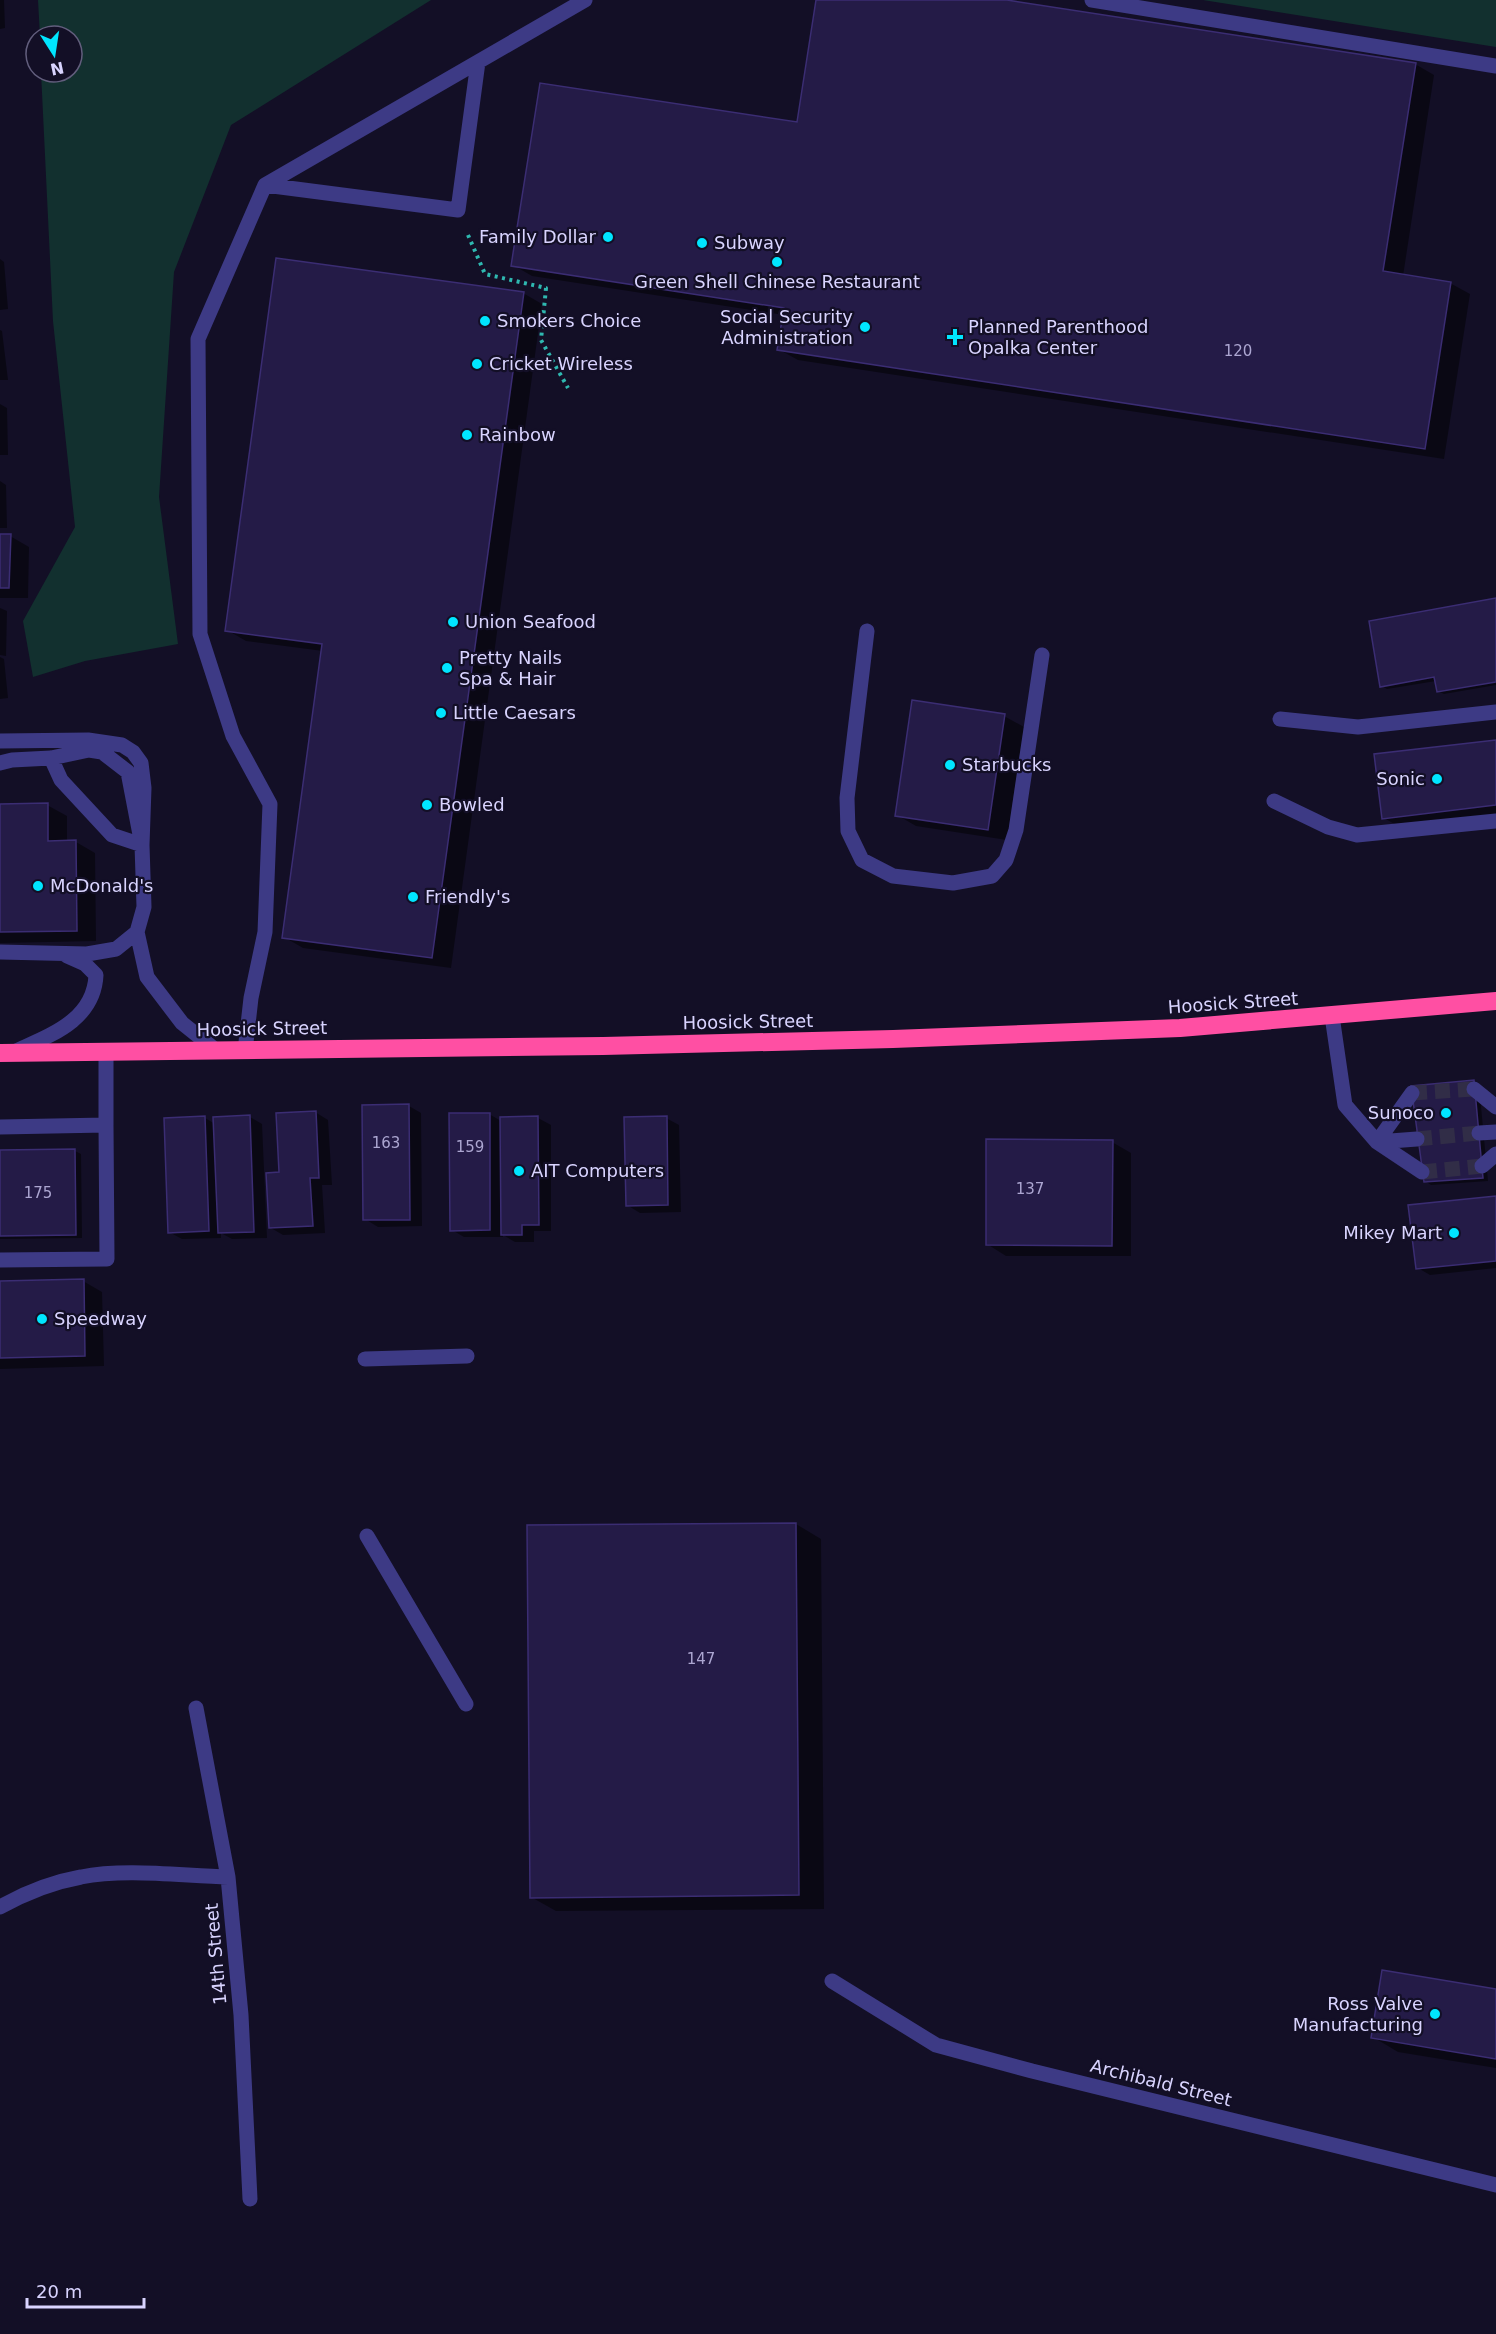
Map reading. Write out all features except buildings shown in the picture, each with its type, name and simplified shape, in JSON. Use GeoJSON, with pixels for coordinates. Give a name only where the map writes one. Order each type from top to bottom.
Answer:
{"type":"FeatureCollection","features":[{"type":"Feature","properties":{"kind":"highway","name":"Hoosick Street"},"geometry":{"type":"LineString","coordinates":[[6,1053],[694,1044],[893,1039],[1180,1028],[1496,1001]]}},
{"type":"Feature","properties":{"kind":"street"},"geometry":{"type":"LineString","coordinates":[[244,1051],[251,998],[265,932],[270,804],[233,736],[200,634],[198,339],[265,185],[585,0]]}},
{"type":"Feature","properties":{"kind":"street"},"geometry":{"type":"LineString","coordinates":[[1092,0],[1496,66]]}},
{"type":"Feature","properties":{"kind":"street"},"geometry":{"type":"LineString","coordinates":[[265,185],[458,210],[478,62]]}},
{"type":"Feature","properties":{"kind":"street"},"geometry":{"type":"LineString","coordinates":[[867,631],[847,798],[848,831],[862,860],[893,876],[953,884],[992,876],[1006,860],[1016,830],[1042,655]]}},
{"type":"Feature","properties":{"kind":"street"},"geometry":{"type":"LineString","coordinates":[[1280,719],[1358,727],[1496,712]]}},
{"type":"Feature","properties":{"kind":"street"},"geometry":{"type":"LineString","coordinates":[[0,741],[88,740],[122,745],[133,752],[141,763],[144,788],[142,845],[144,907],[137,932],[147,977],[182,1023],[217,1051]]}},
{"type":"Feature","properties":{"kind":"street"},"geometry":{"type":"LineString","coordinates":[[0,763],[12,760],[51,758],[89,750],[102,752],[128,772],[142,845]]}},
{"type":"Feature","properties":{"kind":"street"},"geometry":{"type":"LineString","coordinates":[[51,758],[61,780],[112,835],[142,845]]}},
{"type":"Feature","properties":{"kind":"street"},"geometry":{"type":"LineString","coordinates":[[1274,801],[1328,827],[1357,835],[1496,821]]}},
{"type":"Feature","properties":{"kind":"street"},"geometry":{"type":"LineString","coordinates":[[0,952],[87,954],[116,949],[137,932]]}},
{"type":"Feature","properties":{"kind":"street"},"geometry":{"type":"LineString","coordinates":[[6,1053],[58,1033],[89,1002],[95,990],[96,975],[85,963],[62,954]]}},
{"type":"Feature","properties":{"kind":"street"},"geometry":{"type":"LineString","coordinates":[[1332,1016],[1345,1106],[1377,1142],[1422,1172]]}},
{"type":"Feature","properties":{"kind":"street"},"geometry":{"type":"LineString","coordinates":[[0,1260],[107,1259],[106,1052]]}},
{"type":"Feature","properties":{"kind":"street"},"geometry":{"type":"LineString","coordinates":[[1474,1089],[1496,1107]]}},
{"type":"Feature","properties":{"kind":"street"},"geometry":{"type":"LineString","coordinates":[[1377,1142],[1412,1093]]}},
{"type":"Feature","properties":{"kind":"street"},"geometry":{"type":"LineString","coordinates":[[0,1127],[106,1125]]}},
{"type":"Feature","properties":{"kind":"street"},"geometry":{"type":"LineString","coordinates":[[1479,1133],[1496,1132]]}},
{"type":"Feature","properties":{"kind":"street"},"geometry":{"type":"LineString","coordinates":[[1377,1142],[1417,1139]]}},
{"type":"Feature","properties":{"kind":"street"},"geometry":{"type":"LineString","coordinates":[[1482,1166],[1496,1154]]}},
{"type":"Feature","properties":{"kind":"street"},"geometry":{"type":"LineString","coordinates":[[365,1359],[467,1356]]}},
{"type":"Feature","properties":{"kind":"street"},"geometry":{"type":"LineString","coordinates":[[367,1536],[466,1704]]}},
{"type":"Feature","properties":{"kind":"street","name":"14th Street"},"geometry":{"type":"LineString","coordinates":[[196,1708],[228,1877],[241,2014],[250,2199]]}},
{"type":"Feature","properties":{"kind":"street"},"geometry":{"type":"LineString","coordinates":[[0,1907],[25,1893],[82,1876],[125,1874],[228,1877]]}},
{"type":"Feature","properties":{"kind":"street","name":"Archibald Street"},"geometry":{"type":"LineString","coordinates":[[832,1981],[936,2045],[1032,2071],[1496,2185]]}},
{"type":"Feature","properties":{"kind":"path"},"geometry":{"type":"LineString","coordinates":[[458,210],[484,274],[546,288],[541,340],[568,388]]}},
{"type":"Feature","properties":{"kind":"green space"},"geometry":{"type":"Polygon","coordinates":[[[38,0],[431,0],[231,125],[174,272],[159,497],[178,644],[85,661],[33,677],[23,621],[75,527],[53,321],[42,84],[84,84],[84,24],[39,24],[38,0]]]}},
{"type":"Feature","properties":{"kind":"green space"},"geometry":{"type":"Polygon","coordinates":[[[1203,0],[1496,0],[1496,47],[1203,0]]]}},
{"type":"Feature","properties":{"kind":"tunnel"},"geometry":{"type":"LineString","coordinates":[[1412,1093],[1474,1089]]}},
{"type":"Feature","properties":{"kind":"tunnel"},"geometry":{"type":"LineString","coordinates":[[1417,1139],[1479,1133]]}},
{"type":"Feature","properties":{"kind":"tunnel"},"geometry":{"type":"LineString","coordinates":[[1422,1172],[1482,1166]]}},
{"type":"Feature","properties":{"kind":"place","name":"Family Dollar"},"geometry":{"type":"Point","coordinates":[608,237]}},
{"type":"Feature","properties":{"kind":"place","name":"Subway"},"geometry":{"type":"Point","coordinates":[702,243]}},
{"type":"Feature","properties":{"kind":"place","name":"Green Shell Chinese Restaurant"},"geometry":{"type":"Point","coordinates":[777,262]}},
{"type":"Feature","properties":{"kind":"place","name":"Smokers Choice"},"geometry":{"type":"Point","coordinates":[485,321]}},
{"type":"Feature","properties":{"kind":"place","name":"Social Security Administration"},"geometry":{"type":"Point","coordinates":[865,327]}},
{"type":"Feature","properties":{"kind":"place","name":"Planned Parenthood Opalka Center"},"geometry":{"type":"Point","coordinates":[955,337]}},
{"type":"Feature","properties":{"kind":"place","name":"Cricket Wireless"},"geometry":{"type":"Point","coordinates":[477,364]}},
{"type":"Feature","properties":{"kind":"place","name":"Rainbow"},"geometry":{"type":"Point","coordinates":[467,435]}},
{"type":"Feature","properties":{"kind":"place","name":"Union Seafood"},"geometry":{"type":"Point","coordinates":[453,622]}},
{"type":"Feature","properties":{"kind":"place","name":"Pretty Nails Spa & Hair"},"geometry":{"type":"Point","coordinates":[447,668]}},
{"type":"Feature","properties":{"kind":"place","name":"Little Caesars"},"geometry":{"type":"Point","coordinates":[441,713]}},
{"type":"Feature","properties":{"kind":"place","name":"Starbucks"},"geometry":{"type":"Point","coordinates":[950,765]}},
{"type":"Feature","properties":{"kind":"place","name":"Sonic"},"geometry":{"type":"Point","coordinates":[1437,779]}},
{"type":"Feature","properties":{"kind":"place","name":"Bowled"},"geometry":{"type":"Point","coordinates":[427,805]}},
{"type":"Feature","properties":{"kind":"place","name":"McDonald's"},"geometry":{"type":"Point","coordinates":[38,886]}},
{"type":"Feature","properties":{"kind":"place","name":"Friendly's"},"geometry":{"type":"Point","coordinates":[413,897]}},
{"type":"Feature","properties":{"kind":"place","name":"Sunoco"},"geometry":{"type":"Point","coordinates":[1446,1113]}},
{"type":"Feature","properties":{"kind":"place","name":"AIT Computers"},"geometry":{"type":"Point","coordinates":[519,1171]}},
{"type":"Feature","properties":{"kind":"place","name":"Mikey Mart"},"geometry":{"type":"Point","coordinates":[1454,1233]}},
{"type":"Feature","properties":{"kind":"place","name":"Speedway"},"geometry":{"type":"Point","coordinates":[42,1319]}},
{"type":"Feature","properties":{"kind":"place","name":"Ross Valve Manufacturing"},"geometry":{"type":"Point","coordinates":[1435,2014]}}]}
